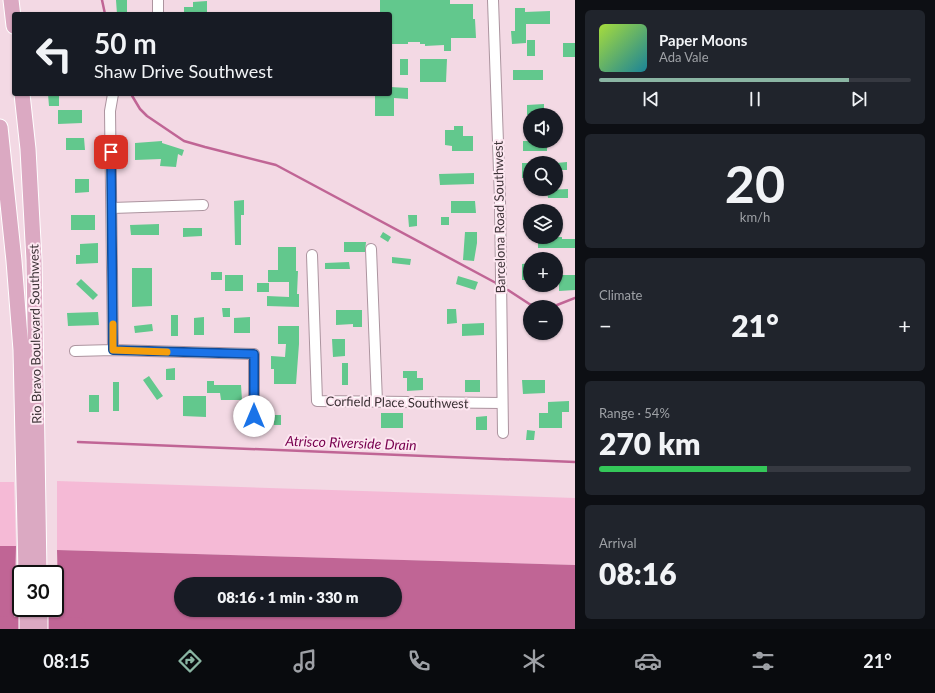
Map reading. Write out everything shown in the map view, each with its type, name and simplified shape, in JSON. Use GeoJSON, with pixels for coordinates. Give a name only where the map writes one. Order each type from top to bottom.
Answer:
{"type":"FeatureCollection","features":[{"type":"Feature","properties":{"kind":"main road"},"geometry":{"type":"LineString","coordinates":[[11,0],[12,12]]}},
{"type":"Feature","properties":{"kind":"main road","name":"Rio Bravo Boulevard Southwest"},"geometry":{"type":"LineString","coordinates":[[22,96],[28,149],[34,260],[31,475],[26,565]]}},
{"type":"Feature","properties":{"kind":"main road","name":"Rio Bravo Boulevard Southwest"},"geometry":{"type":"LineString","coordinates":[[0,127],[14,261],[39,565]]}},
{"type":"Feature","properties":{"kind":"main road"},"geometry":{"type":"LineString","coordinates":[[27,617],[27,629]]}},
{"type":"Feature","properties":{"kind":"main road"},"geometry":{"type":"LineString","coordinates":[[40,617],[40,629]]}},
{"type":"Feature","properties":{"kind":"street"},"geometry":{"type":"LineString","coordinates":[[158,0],[158,12]]}},
{"type":"Feature","properties":{"kind":"street","name":"Barcelona Road Southwest"},"geometry":{"type":"LineString","coordinates":[[493,0],[500,200],[503,433]]}},
{"type":"Feature","properties":{"kind":"street"},"geometry":{"type":"LineString","coordinates":[[113,96],[110,111],[113,350]]}},
{"type":"Feature","properties":{"kind":"street"},"geometry":{"type":"LineString","coordinates":[[112,208],[203,205]]}},
{"type":"Feature","properties":{"kind":"street"},"geometry":{"type":"LineString","coordinates":[[371,249],[377,402]]}},
{"type":"Feature","properties":{"kind":"street","name":"Corfield Place Southwest"},"geometry":{"type":"LineString","coordinates":[[312,255],[318,401],[502,403]]}},
{"type":"Feature","properties":{"kind":"street"},"geometry":{"type":"LineString","coordinates":[[75,351],[113,350],[254,354],[254,416]]}},
{"type":"Feature","properties":{"kind":"shaded area"},"geometry":{"type":"Polygon","coordinates":[[[57,481],[575,498],[575,565],[57,550],[57,481]]]}},
{"type":"Feature","properties":{"kind":"shaded area"},"geometry":{"type":"Polygon","coordinates":[[[0,482],[14,482],[16,546],[0,546],[0,482]]]}},
{"type":"Feature","properties":{"kind":"shaded area"},"geometry":{"type":"Polygon","coordinates":[[[0,546],[16,546],[16,565],[12,565],[12,617],[14,617],[14,629],[0,629],[0,546]]]}},
{"type":"Feature","properties":{"kind":"shaded area"},"geometry":{"type":"Polygon","coordinates":[[[57,550],[575,565],[575,629],[59,629],[59,617],[64,617],[64,565],[57,565],[57,550]]]}},
{"type":"Feature","properties":{"kind":"building"},"geometry":{"type":"Polygon","coordinates":[[[116,0],[127,0],[127,12],[117,12],[116,0]]]}},
{"type":"Feature","properties":{"kind":"building"},"geometry":{"type":"Polygon","coordinates":[[[380,0],[450,0],[450,4],[473,4],[473,19],[475,19],[476,38],[451,38],[451,51],[444,51],[444,45],[425,46],[425,44],[420,44],[420,42],[392,44],[392,12],[380,12],[380,0]]]}},
{"type":"Feature","properties":{"kind":"building"},"geometry":{"type":"Polygon","coordinates":[[[207,1],[207,12],[184,12],[184,7],[193,7],[193,2],[207,1]]]}},
{"type":"Feature","properties":{"kind":"building"},"geometry":{"type":"Polygon","coordinates":[[[515,8],[525,8],[525,12],[550,11],[550,24],[526,24],[526,43],[512,44],[511,31],[515,31],[515,8]]]}},
{"type":"Feature","properties":{"kind":"building"},"geometry":{"type":"Polygon","coordinates":[[[527,40],[535,40],[535,56],[527,56],[527,40]]]}},
{"type":"Feature","properties":{"kind":"building"},"geometry":{"type":"Polygon","coordinates":[[[563,43],[575,43],[575,57],[563,57],[563,43]]]}},
{"type":"Feature","properties":{"kind":"building"},"geometry":{"type":"Polygon","coordinates":[[[400,59],[408,59],[408,75],[400,75],[400,59]]]}},
{"type":"Feature","properties":{"kind":"building"},"geometry":{"type":"Polygon","coordinates":[[[420,59],[447,59],[446,82],[420,82],[420,59]]]}},
{"type":"Feature","properties":{"kind":"building"},"geometry":{"type":"Polygon","coordinates":[[[513,70],[543,70],[543,80],[513,80],[513,70]]]}},
{"type":"Feature","properties":{"kind":"building"},"geometry":{"type":"Polygon","coordinates":[[[392,87],[408,88],[408,99],[394,98],[394,116],[375,116],[375,96],[392,96],[392,87]]]}},
{"type":"Feature","properties":{"kind":"building"},"geometry":{"type":"Polygon","coordinates":[[[48,96],[59,96],[59,106],[49,106],[48,96]]]}},
{"type":"Feature","properties":{"kind":"building"},"geometry":{"type":"Polygon","coordinates":[[[544,104],[544,108],[527,108],[527,105],[544,104]]]}},
{"type":"Feature","properties":{"kind":"building"},"geometry":{"type":"Polygon","coordinates":[[[58,110],[82,110],[82,123],[58,124],[58,110]]]}},
{"type":"Feature","properties":{"kind":"building"},"geometry":{"type":"Polygon","coordinates":[[[454,126],[463,126],[463,136],[473,136],[473,151],[452,151],[452,146],[445,145],[445,130],[454,130],[454,126]]]}},
{"type":"Feature","properties":{"kind":"building"},"geometry":{"type":"Polygon","coordinates":[[[66,138],[84,138],[85,150],[66,150],[66,138]]]}},
{"type":"Feature","properties":{"kind":"building"},"geometry":{"type":"Polygon","coordinates":[[[162,141],[162,143],[184,150],[182,156],[178,154],[176,167],[160,166],[161,159],[135,160],[135,143],[162,141]]]}},
{"type":"Feature","properties":{"kind":"building"},"geometry":{"type":"Polygon","coordinates":[[[523,148],[547,148],[547,151],[523,151],[523,148]]]}},
{"type":"Feature","properties":{"kind":"building"},"geometry":{"type":"Polygon","coordinates":[[[563,162],[567,162],[567,170],[563,170],[563,162]]]}},
{"type":"Feature","properties":{"kind":"building"},"geometry":{"type":"Polygon","coordinates":[[[522,163],[523,163],[523,178],[522,163]]]}},
{"type":"Feature","properties":{"kind":"building"},"geometry":{"type":"Polygon","coordinates":[[[474,173],[474,184],[440,185],[439,174],[474,173]]]}},
{"type":"Feature","properties":{"kind":"building"},"geometry":{"type":"Polygon","coordinates":[[[75,179],[89,179],[89,192],[75,193],[75,179]]]}},
{"type":"Feature","properties":{"kind":"building"},"geometry":{"type":"Polygon","coordinates":[[[563,189],[568,189],[568,198],[548,198],[548,196],[563,196],[563,189]]]}},
{"type":"Feature","properties":{"kind":"building"},"geometry":{"type":"Polygon","coordinates":[[[244,200],[244,215],[241,215],[241,245],[235,245],[234,201],[244,200]]]}},
{"type":"Feature","properties":{"kind":"building"},"geometry":{"type":"Polygon","coordinates":[[[451,201],[475,201],[476,213],[451,213],[451,201]]]}},
{"type":"Feature","properties":{"kind":"building"},"geometry":{"type":"Polygon","coordinates":[[[71,215],[95,215],[95,230],[71,230],[71,215]]]}},
{"type":"Feature","properties":{"kind":"building"},"geometry":{"type":"Polygon","coordinates":[[[408,215],[417,215],[417,226],[409,227],[408,215]]]}},
{"type":"Feature","properties":{"kind":"building"},"geometry":{"type":"Polygon","coordinates":[[[441,217],[449,217],[449,225],[441,225],[441,217]]]}},
{"type":"Feature","properties":{"kind":"building"},"geometry":{"type":"Polygon","coordinates":[[[159,224],[159,235],[131,235],[130,225],[159,224]]]}},
{"type":"Feature","properties":{"kind":"building"},"geometry":{"type":"Polygon","coordinates":[[[183,228],[202,228],[202,236],[183,237],[183,228]]]}},
{"type":"Feature","properties":{"kind":"building"},"geometry":{"type":"Polygon","coordinates":[[[383,232],[391,237],[388,242],[380,237],[383,232]]]}},
{"type":"Feature","properties":{"kind":"building"},"geometry":{"type":"Polygon","coordinates":[[[465,232],[477,232],[474,261],[463,260],[465,232]]]}},
{"type":"Feature","properties":{"kind":"building"},"geometry":{"type":"Polygon","coordinates":[[[563,239],[575,239],[575,248],[538,248],[538,244],[563,244],[563,239]]]}},
{"type":"Feature","properties":{"kind":"building"},"geometry":{"type":"Polygon","coordinates":[[[344,242],[366,242],[365,252],[344,252],[344,242]]]}},
{"type":"Feature","properties":{"kind":"building"},"geometry":{"type":"Polygon","coordinates":[[[98,243],[98,263],[76,264],[76,255],[80,255],[80,244],[98,243]]]}},
{"type":"Feature","properties":{"kind":"building"},"geometry":{"type":"Polygon","coordinates":[[[278,247],[296,247],[296,271],[298,271],[297,294],[299,294],[299,307],[267,306],[267,296],[289,297],[289,282],[268,282],[268,270],[278,270],[278,247]]]}},
{"type":"Feature","properties":{"kind":"building"},"geometry":{"type":"Polygon","coordinates":[[[392,257],[411,259],[410,265],[392,263],[392,257]]]}},
{"type":"Feature","properties":{"kind":"building"},"geometry":{"type":"Polygon","coordinates":[[[349,262],[350,269],[325,269],[325,263],[349,262]]]}},
{"type":"Feature","properties":{"kind":"building"},"geometry":{"type":"Polygon","coordinates":[[[523,264],[523,280],[522,280],[523,264]]]}},
{"type":"Feature","properties":{"kind":"building"},"geometry":{"type":"Polygon","coordinates":[[[132,268],[152,268],[152,306],[132,307],[132,268]]]}},
{"type":"Feature","properties":{"kind":"building"},"geometry":{"type":"Polygon","coordinates":[[[211,272],[222,272],[222,280],[211,280],[211,272]]]}},
{"type":"Feature","properties":{"kind":"building"},"geometry":{"type":"Polygon","coordinates":[[[225,275],[243,275],[243,291],[225,291],[225,275]]]}},
{"type":"Feature","properties":{"kind":"building"},"geometry":{"type":"Polygon","coordinates":[[[563,275],[575,275],[575,290],[563,291],[563,275]]]}},
{"type":"Feature","properties":{"kind":"building"},"geometry":{"type":"Polygon","coordinates":[[[458,276],[478,282],[475,290],[456,284],[458,276]]]}},
{"type":"Feature","properties":{"kind":"building"},"geometry":{"type":"Polygon","coordinates":[[[81,279],[98,295],[93,300],[76,284],[81,279]]]}},
{"type":"Feature","properties":{"kind":"building"},"geometry":{"type":"Polygon","coordinates":[[[257,283],[269,283],[269,292],[257,292],[257,283]]]}},
{"type":"Feature","properties":{"kind":"building"},"geometry":{"type":"Polygon","coordinates":[[[222,308],[230,308],[230,317],[223,317],[222,308]]]}},
{"type":"Feature","properties":{"kind":"building"},"geometry":{"type":"Polygon","coordinates":[[[447,309],[456,309],[457,323],[447,324],[447,309]]]}},
{"type":"Feature","properties":{"kind":"building"},"geometry":{"type":"Polygon","coordinates":[[[336,310],[362,310],[362,327],[353,327],[353,324],[336,325],[336,310]]]}},
{"type":"Feature","properties":{"kind":"building"},"geometry":{"type":"Polygon","coordinates":[[[98,312],[99,325],[68,326],[67,313],[98,312]]]}},
{"type":"Feature","properties":{"kind":"building"},"geometry":{"type":"Polygon","coordinates":[[[171,315],[178,315],[178,336],[171,336],[171,315]]]}},
{"type":"Feature","properties":{"kind":"building"},"geometry":{"type":"Polygon","coordinates":[[[204,317],[204,335],[194,335],[194,318],[204,317]]]}},
{"type":"Feature","properties":{"kind":"building"},"geometry":{"type":"Polygon","coordinates":[[[250,317],[250,333],[234,333],[234,318],[250,317]]]}},
{"type":"Feature","properties":{"kind":"building"},"geometry":{"type":"Polygon","coordinates":[[[484,323],[484,335],[462,336],[462,324],[484,323]]]}},
{"type":"Feature","properties":{"kind":"building"},"geometry":{"type":"Polygon","coordinates":[[[152,324],[153,331],[135,333],[134,326],[152,324]]]}},
{"type":"Feature","properties":{"kind":"building"},"geometry":{"type":"Polygon","coordinates":[[[278,326],[299,326],[296,384],[274,384],[274,369],[271,369],[271,356],[285,357],[286,344],[278,344],[278,326]]]}},
{"type":"Feature","properties":{"kind":"building"},"geometry":{"type":"Polygon","coordinates":[[[332,339],[345,339],[345,356],[333,357],[332,339]]]}},
{"type":"Feature","properties":{"kind":"building"},"geometry":{"type":"Polygon","coordinates":[[[342,363],[348,363],[348,385],[342,385],[342,363]]]}},
{"type":"Feature","properties":{"kind":"building"},"geometry":{"type":"Polygon","coordinates":[[[175,368],[175,380],[166,380],[166,369],[175,368]]]}},
{"type":"Feature","properties":{"kind":"building"},"geometry":{"type":"Polygon","coordinates":[[[403,371],[417,371],[417,378],[423,378],[423,390],[407,391],[407,378],[403,378],[403,371]]]}},
{"type":"Feature","properties":{"kind":"building"},"geometry":{"type":"Polygon","coordinates":[[[149,376],[163,396],[157,400],[143,380],[149,376]]]}},
{"type":"Feature","properties":{"kind":"building"},"geometry":{"type":"Polygon","coordinates":[[[465,380],[480,380],[480,392],[465,392],[465,380]]]}},
{"type":"Feature","properties":{"kind":"building"},"geometry":{"type":"Polygon","coordinates":[[[522,380],[545,380],[545,393],[523,394],[522,380]]]}},
{"type":"Feature","properties":{"kind":"building"},"geometry":{"type":"Polygon","coordinates":[[[207,381],[214,381],[214,385],[241,385],[242,400],[221,400],[220,393],[207,393],[207,381]]]}},
{"type":"Feature","properties":{"kind":"building"},"geometry":{"type":"Polygon","coordinates":[[[113,382],[119,382],[119,411],[113,411],[113,382]]]}},
{"type":"Feature","properties":{"kind":"building"},"geometry":{"type":"Polygon","coordinates":[[[89,395],[99,395],[99,412],[89,412],[89,395]]]}},
{"type":"Feature","properties":{"kind":"building"},"geometry":{"type":"Polygon","coordinates":[[[183,396],[206,396],[206,417],[183,416],[183,396]]]}},
{"type":"Feature","properties":{"kind":"building"},"geometry":{"type":"Polygon","coordinates":[[[569,401],[569,412],[562,412],[562,428],[539,428],[539,413],[548,413],[548,402],[569,401]]]}},
{"type":"Feature","properties":{"kind":"building"},"geometry":{"type":"Polygon","coordinates":[[[381,413],[403,413],[403,428],[381,428],[381,413]]]}},
{"type":"Feature","properties":{"kind":"building"},"geometry":{"type":"Polygon","coordinates":[[[274,415],[281,415],[281,425],[274,425],[274,415]]]}},
{"type":"Feature","properties":{"kind":"building"},"geometry":{"type":"Polygon","coordinates":[[[487,416],[487,430],[476,430],[476,417],[487,416]]]}},
{"type":"Feature","properties":{"kind":"building"},"geometry":{"type":"Polygon","coordinates":[[[527,430],[535,431],[534,440],[526,440],[527,430]]]}},
{"type":"Feature","properties":{"kind":"waterway"},"geometry":{"type":"LineString","coordinates":[[102,0],[105,12]]}},
{"type":"Feature","properties":{"kind":"waterway"},"geometry":{"type":"LineString","coordinates":[[132,96],[140,109],[147,116],[184,141],[276,165],[496,283]]}},
{"type":"Feature","properties":{"kind":"waterway"},"geometry":{"type":"LineString","coordinates":[[508,290],[523,300]]}},
{"type":"Feature","properties":{"kind":"waterway"},"geometry":{"type":"LineString","coordinates":[[563,303],[575,298]]}},
{"type":"Feature","properties":{"kind":"waterway","name":"Atrisco Riverside Drain"},"geometry":{"type":"LineString","coordinates":[[78,442],[575,462]]}},
{"type":"Feature","properties":{"kind":"waterway"},"geometry":{"type":"LineString","coordinates":[[0,624],[78,625]]}},
{"type":"Feature","properties":{"kind":"slow traffic"},"geometry":{"type":"LineString","coordinates":[[113,324],[113,350],[167,352]]}},
{"type":"Feature","properties":{"kind":"route"},"geometry":{"type":"LineString","coordinates":[[111,152],[113,350],[254,354],[254,416]]}}]}
